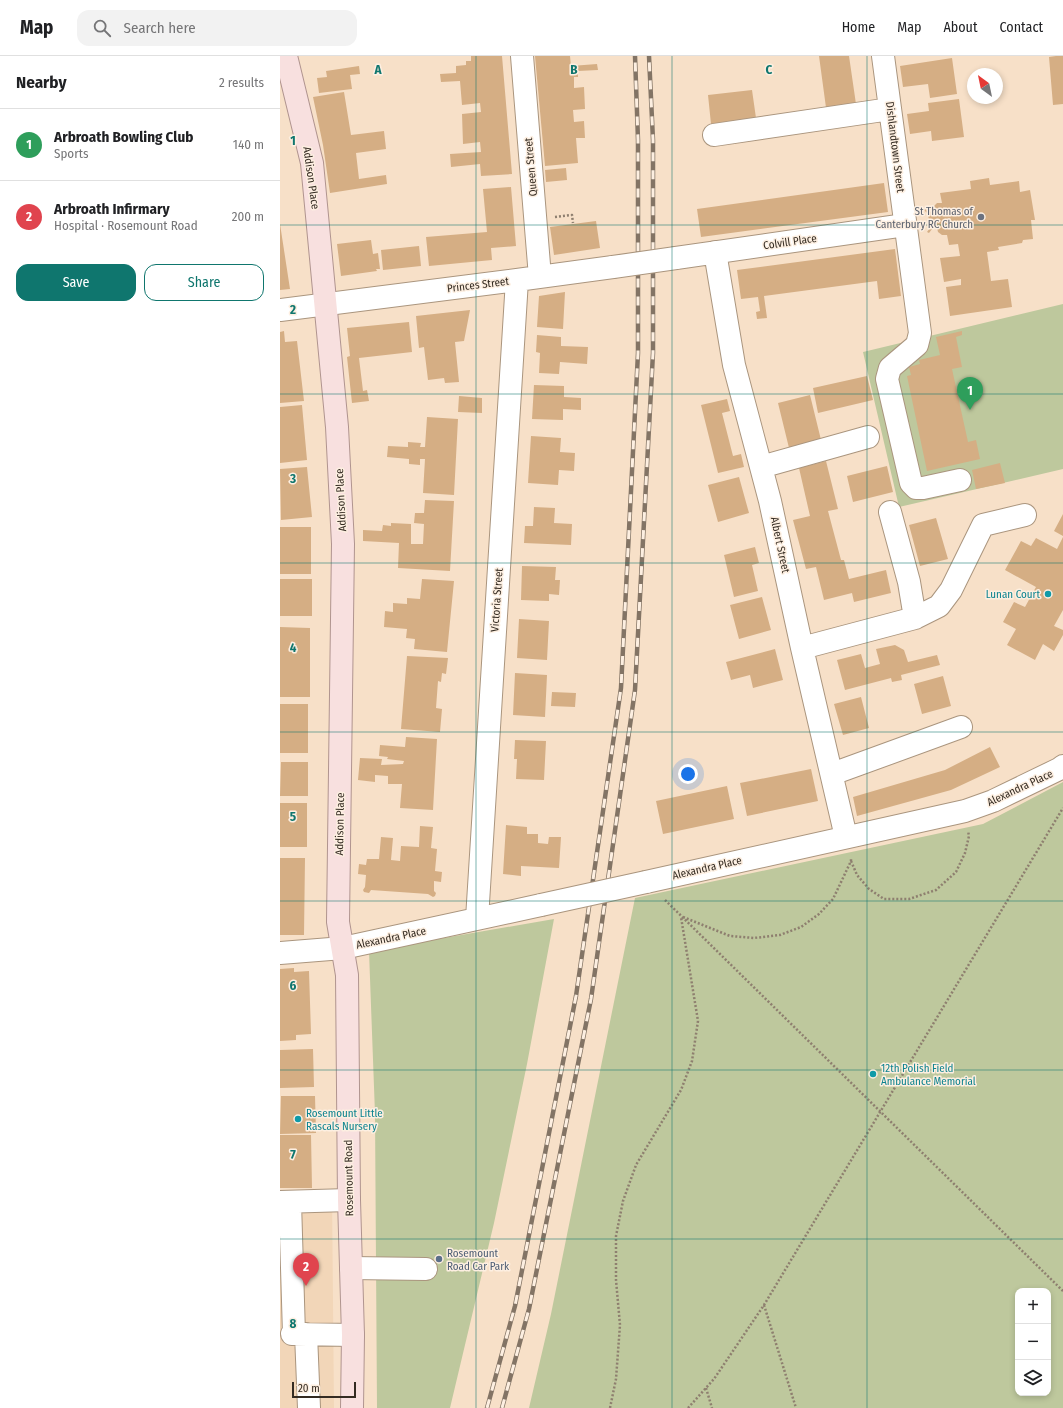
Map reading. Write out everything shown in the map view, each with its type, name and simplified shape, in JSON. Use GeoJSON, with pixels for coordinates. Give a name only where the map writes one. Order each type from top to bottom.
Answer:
{"type":"FeatureCollection","features":[{"type":"Feature","properties":{"kind":"main road","name":"Addison Place"},"geometry":{"type":"LineString","coordinates":[[286,56],[285,80],[312,163],[324,304],[337,427],[343,544],[338,922],[343,948]]}},
{"type":"Feature","properties":{"kind":"main road","name":"Rosemount Road"},"geometry":{"type":"LineString","coordinates":[[343,948],[347,975],[349,1200],[353,1335],[352,1408]]}},
{"type":"Feature","properties":{"kind":"street","name":"Queen Street"},"geometry":{"type":"LineString","coordinates":[[522,56],[540,277]]}},
{"type":"Feature","properties":{"kind":"street","name":"Dishlandtown Street"},"geometry":{"type":"LineString","coordinates":[[887,57],[890,110],[920,334],[917,344],[890,368],[887,379],[911,483],[916,488],[924,488],[960,480]]}},
{"type":"Feature","properties":{"kind":"street"},"geometry":{"type":"LineString","coordinates":[[714,136],[890,110]]}},
{"type":"Feature","properties":{"kind":"street","name":"Colvill Place"},"geometry":{"type":"LineString","coordinates":[[676,258],[905,225]]}},
{"type":"Feature","properties":{"kind":"street","name":"Albert Street"},"geometry":{"type":"LineString","coordinates":[[715,252],[734,365],[770,501],[802,648],[846,837]]}},
{"type":"Feature","properties":{"kind":"street","name":"Princes Street"},"geometry":{"type":"LineString","coordinates":[[280,310],[676,258]]}},
{"type":"Feature","properties":{"kind":"street","name":"Victoria Street"},"geometry":{"type":"LineString","coordinates":[[477,919],[517,280]]}},
{"type":"Feature","properties":{"kind":"street"},"geometry":{"type":"LineString","coordinates":[[761,467],[868,437]]}},
{"type":"Feature","properties":{"kind":"street"},"geometry":{"type":"LineString","coordinates":[[890,512],[909,582],[915,618]]}},
{"type":"Feature","properties":{"kind":"street"},"geometry":{"type":"LineString","coordinates":[[802,648],[915,618],[939,606],[951,590],[983,525],[1025,515]]}},
{"type":"Feature","properties":{"kind":"street"},"geometry":{"type":"LineString","coordinates":[[832,774],[961,727]]}},
{"type":"Feature","properties":{"kind":"street","name":"Alexandra Place"},"geometry":{"type":"LineString","coordinates":[[280,953],[343,948],[965,811],[993,801],[1063,766]]}},
{"type":"Feature","properties":{"kind":"street"},"geometry":{"type":"LineString","coordinates":[[309,1408],[293,1334],[285,1202],[349,1200]]}},
{"type":"Feature","properties":{"kind":"street"},"geometry":{"type":"LineString","coordinates":[[351,1268],[426,1269]]}},
{"type":"Feature","properties":{"kind":"street"},"geometry":{"type":"LineString","coordinates":[[293,1334],[353,1335]]}},
{"type":"Feature","properties":{"kind":"path"},"geometry":{"type":"LineString","coordinates":[[572,215],[573,223]]}},
{"type":"Feature","properties":{"kind":"path"},"geometry":{"type":"LineString","coordinates":[[688,1408],[714,1379],[764,1305],[1063,808]]}},
{"type":"Feature","properties":{"kind":"path"},"geometry":{"type":"LineString","coordinates":[[846,837],[851,861],[856,875],[868,889],[884,898],[909,899],[936,890],[956,872],[965,853],[969,836],[965,811]]}},
{"type":"Feature","properties":{"kind":"path"},"geometry":{"type":"LineString","coordinates":[[681,916],[730,936],[754,938],[780,936],[800,927],[819,914],[833,899],[851,861]]}},
{"type":"Feature","properties":{"kind":"path"},"geometry":{"type":"LineString","coordinates":[[646,882],[1063,1291]]}},
{"type":"Feature","properties":{"kind":"path"},"geometry":{"type":"LineString","coordinates":[[610,1408],[616,1379],[620,1325],[616,1280],[616,1236],[623,1201],[636,1165],[681,1090],[692,1061],[698,1021],[681,916]]}},
{"type":"Feature","properties":{"kind":"path"},"geometry":{"type":"LineString","coordinates":[[764,1305],[796,1408]]}},
{"type":"Feature","properties":{"kind":"path"},"geometry":{"type":"LineString","coordinates":[[706,1388],[712,1408]]}},
{"type":"Feature","properties":{"kind":"shaded area"},"geometry":{"type":"Polygon","coordinates":[[[280,1190],[332,1190],[334,1408],[280,1408],[280,1190]]]}},
{"type":"Feature","properties":{"kind":"green space"},"geometry":{"type":"Polygon","coordinates":[[[1063,304],[1063,469],[899,507],[863,352],[1063,304]]]}},
{"type":"Feature","properties":{"kind":"green space"},"geometry":{"type":"Polygon","coordinates":[[[1063,782],[1063,1408],[529,1408],[551,1314],[635,898],[983,824],[1063,782]]]}},
{"type":"Feature","properties":{"kind":"green space"},"geometry":{"type":"Polygon","coordinates":[[[554,919],[527,1064],[494,1223],[450,1408],[377,1408],[375,1114],[369,951],[554,919]]]}},
{"type":"Feature","properties":{"kind":"building"},"geometry":{"type":"Polygon","coordinates":[[[471,56],[502,56],[512,174],[481,176],[480,164],[451,167],[450,154],[481,152],[480,142],[463,144],[462,114],[481,112],[480,103],[462,105],[460,81],[441,82],[440,74],[456,73],[456,66],[466,65],[466,61],[471,61],[471,56]]]}},
{"type":"Feature","properties":{"kind":"building"},"geometry":{"type":"Polygon","coordinates":[[[535,56],[570,56],[571,66],[597,64],[598,70],[578,71],[578,77],[574,77],[574,88],[584,87],[585,109],[573,110],[574,122],[584,121],[585,138],[576,138],[578,163],[545,166],[535,56]]]}},
{"type":"Feature","properties":{"kind":"building"},"geometry":{"type":"Polygon","coordinates":[[[819,56],[849,56],[857,111],[827,115],[819,56]]]}},
{"type":"Feature","properties":{"kind":"building"},"geometry":{"type":"Polygon","coordinates":[[[1063,56],[1063,104],[1053,105],[1049,57],[1063,56]]]}},
{"type":"Feature","properties":{"kind":"building"},"geometry":{"type":"Polygon","coordinates":[[[952,58],[957,94],[930,98],[928,84],[903,87],[900,66],[952,58]]]}},
{"type":"Feature","properties":{"kind":"building"},"geometry":{"type":"Polygon","coordinates":[[[359,66],[360,74],[350,75],[352,89],[319,93],[317,78],[327,77],[326,71],[359,66]]]}},
{"type":"Feature","properties":{"kind":"building"},"geometry":{"type":"Polygon","coordinates":[[[752,90],[756,118],[711,124],[708,95],[752,90]]]}},
{"type":"Feature","properties":{"kind":"building"},"geometry":{"type":"Polygon","coordinates":[[[344,92],[351,135],[384,131],[386,149],[356,153],[359,179],[386,175],[387,184],[330,193],[323,145],[313,97],[344,92]]]}},
{"type":"Feature","properties":{"kind":"building"},"geometry":{"type":"Polygon","coordinates":[[[959,99],[964,137],[932,141],[931,131],[910,134],[907,114],[929,111],[928,103],[959,99]]]}},
{"type":"Feature","properties":{"kind":"building"},"geometry":{"type":"Polygon","coordinates":[[[566,168],[567,180],[546,182],[545,170],[566,168]]]}},
{"type":"Feature","properties":{"kind":"building","name":"St Thomas of Canterbury RC Church"},"geometry":{"type":"Polygon","coordinates":[[[989,178],[990,185],[1019,181],[1020,192],[1030,190],[1035,220],[1031,220],[1033,239],[1023,240],[1022,243],[998,247],[999,250],[987,252],[991,281],[1008,279],[1012,307],[950,316],[946,287],[961,285],[961,279],[944,282],[940,258],[960,256],[958,244],[949,245],[947,235],[942,235],[938,232],[937,228],[932,229],[929,233],[927,232],[930,228],[928,214],[924,210],[925,209],[929,212],[934,211],[933,207],[937,203],[942,203],[940,193],[971,189],[970,181],[989,178]]]}},
{"type":"Feature","properties":{"kind":"building"},"geometry":{"type":"Polygon","coordinates":[[[884,183],[888,212],[701,237],[697,209],[884,183]]]}},
{"type":"Feature","properties":{"kind":"building"},"geometry":{"type":"Polygon","coordinates":[[[511,187],[516,246],[491,248],[492,260],[429,266],[426,237],[487,232],[483,189],[511,187]]]}},
{"type":"Feature","properties":{"kind":"building"},"geometry":{"type":"Polygon","coordinates":[[[596,221],[600,248],[554,255],[550,227],[596,221]]]}},
{"type":"Feature","properties":{"kind":"building"},"geometry":{"type":"Polygon","coordinates":[[[280,224],[290,289],[280,290],[280,224]]]}},
{"type":"Feature","properties":{"kind":"building"},"geometry":{"type":"Polygon","coordinates":[[[371,240],[373,254],[378,253],[380,269],[376,269],[377,271],[341,276],[337,244],[371,240]]]}},
{"type":"Feature","properties":{"kind":"building"},"geometry":{"type":"Polygon","coordinates":[[[419,246],[421,266],[383,270],[381,250],[419,246]]]}},
{"type":"Feature","properties":{"kind":"building"},"geometry":{"type":"Polygon","coordinates":[[[895,249],[901,296],[879,299],[877,281],[764,296],[767,318],[757,319],[756,312],[760,311],[758,297],[741,299],[737,270],[895,249]]]}},
{"type":"Feature","properties":{"kind":"building"},"geometry":{"type":"Polygon","coordinates":[[[565,292],[563,329],[537,327],[539,296],[565,292]]]}},
{"type":"Feature","properties":{"kind":"building"},"geometry":{"type":"Polygon","coordinates":[[[470,310],[464,341],[455,342],[459,382],[445,383],[444,378],[428,380],[424,347],[419,348],[416,316],[470,310]]]}},
{"type":"Feature","properties":{"kind":"building"},"geometry":{"type":"Polygon","coordinates":[[[409,322],[412,352],[359,358],[363,391],[367,390],[369,401],[352,403],[347,357],[350,356],[347,328],[409,322]]]}},
{"type":"Feature","properties":{"kind":"building"},"geometry":{"type":"Polygon","coordinates":[[[284,331],[285,342],[297,341],[304,401],[280,403],[280,332],[284,331]]]}},
{"type":"Feature","properties":{"kind":"building"},"geometry":{"type":"Polygon","coordinates":[[[962,331],[962,335],[956,337],[962,367],[952,369],[968,442],[976,440],[980,459],[927,471],[907,376],[911,375],[909,367],[920,364],[919,360],[940,355],[936,337],[962,331]]]}},
{"type":"Feature","properties":{"kind":"building"},"geometry":{"type":"Polygon","coordinates":[[[537,335],[561,337],[561,346],[588,347],[587,364],[560,362],[559,374],[539,373],[540,353],[536,352],[537,335]]]}},
{"type":"Feature","properties":{"kind":"building"},"geometry":{"type":"Polygon","coordinates":[[[867,376],[873,400],[818,413],[813,388],[867,376]]]}},
{"type":"Feature","properties":{"kind":"building"},"geometry":{"type":"Polygon","coordinates":[[[534,385],[564,386],[564,397],[581,398],[581,410],[563,409],[563,420],[532,419],[534,385]]]}},
{"type":"Feature","properties":{"kind":"building"},"geometry":{"type":"Polygon","coordinates":[[[810,395],[822,444],[790,452],[778,403],[810,395]]]}},
{"type":"Feature","properties":{"kind":"building"},"geometry":{"type":"Polygon","coordinates":[[[459,396],[482,398],[482,413],[458,412],[459,396]]]}},
{"type":"Feature","properties":{"kind":"building"},"geometry":{"type":"Polygon","coordinates":[[[727,399],[730,411],[722,413],[733,456],[741,454],[744,467],[718,473],[701,405],[727,399]]]}},
{"type":"Feature","properties":{"kind":"building"},"geometry":{"type":"Polygon","coordinates":[[[302,405],[307,460],[280,463],[280,407],[302,405]]]}},
{"type":"Feature","properties":{"kind":"building"},"geometry":{"type":"Polygon","coordinates":[[[427,417],[458,419],[454,495],[423,493],[425,459],[420,459],[420,465],[409,464],[409,459],[387,457],[388,446],[408,447],[408,442],[421,443],[420,447],[425,447],[427,417]]]}},
{"type":"Feature","properties":{"kind":"building"},"geometry":{"type":"Polygon","coordinates":[[[531,436],[561,438],[560,452],[575,453],[574,471],[559,470],[558,485],[528,483],[531,436]]]}},
{"type":"Feature","properties":{"kind":"building"},"geometry":{"type":"Polygon","coordinates":[[[826,461],[838,509],[828,511],[841,560],[844,560],[849,579],[886,570],[891,593],[854,602],[852,593],[824,600],[816,567],[806,569],[793,520],[810,516],[799,468],[826,461]]]}},
{"type":"Feature","properties":{"kind":"building"},"geometry":{"type":"Polygon","coordinates":[[[1000,463],[1005,483],[976,489],[972,470],[1000,463]]]}},
{"type":"Feature","properties":{"kind":"building"},"geometry":{"type":"Polygon","coordinates":[[[887,466],[893,492],[853,502],[847,476],[887,466]]]}},
{"type":"Feature","properties":{"kind":"building"},"geometry":{"type":"Polygon","coordinates":[[[307,467],[312,517],[281,520],[280,469],[307,467]]]}},
{"type":"Feature","properties":{"kind":"building"},"geometry":{"type":"Polygon","coordinates":[[[739,477],[749,513],[718,522],[708,485],[739,477]]]}},
{"type":"Feature","properties":{"kind":"building"},"geometry":{"type":"Polygon","coordinates":[[[425,500],[454,501],[450,571],[398,568],[399,543],[363,541],[363,530],[382,531],[383,525],[391,526],[391,523],[411,524],[411,544],[423,544],[424,524],[414,523],[415,513],[424,513],[425,500]]]}},
{"type":"Feature","properties":{"kind":"building"},"geometry":{"type":"Polygon","coordinates":[[[534,507],[555,508],[554,523],[572,524],[571,545],[524,543],[525,526],[533,526],[534,507]]]}},
{"type":"Feature","properties":{"kind":"building"},"geometry":{"type":"Polygon","coordinates":[[[1063,514],[1063,536],[1054,531],[1063,514]]]}},
{"type":"Feature","properties":{"kind":"building"},"geometry":{"type":"Polygon","coordinates":[[[936,518],[948,559],[920,566],[909,525],[936,518]]]}},
{"type":"Feature","properties":{"kind":"building"},"geometry":{"type":"Polygon","coordinates":[[[280,527],[311,527],[311,574],[280,574],[280,527]]]}},
{"type":"Feature","properties":{"kind":"building","name":"Lunan Court"},"geometry":{"type":"Polygon","coordinates":[[[1063,537],[1063,610],[1054,626],[1063,630],[1063,635],[1054,651],[1043,644],[1035,660],[1007,645],[1016,629],[1003,622],[1014,602],[1025,607],[1036,587],[1005,570],[1021,541],[1031,546],[1036,538],[1057,549],[1063,537]]]}},
{"type":"Feature","properties":{"kind":"building"},"geometry":{"type":"Polygon","coordinates":[[[755,547],[759,563],[752,565],[758,591],[734,597],[724,555],[755,547]]]}},
{"type":"Feature","properties":{"kind":"building"},"geometry":{"type":"Polygon","coordinates":[[[522,566],[556,567],[555,580],[560,580],[559,595],[549,594],[549,601],[521,600],[522,566]]]}},
{"type":"Feature","properties":{"kind":"building"},"geometry":{"type":"Polygon","coordinates":[[[280,579],[312,579],[312,616],[280,616],[280,579]]]}},
{"type":"Feature","properties":{"kind":"building"},"geometry":{"type":"Polygon","coordinates":[[[422,579],[454,581],[447,652],[414,649],[415,639],[406,638],[407,629],[384,627],[385,611],[393,612],[393,603],[407,604],[407,598],[420,599],[422,579]]]}},
{"type":"Feature","properties":{"kind":"building"},"geometry":{"type":"Polygon","coordinates":[[[762,597],[771,630],[739,639],[730,605],[762,597]]]}},
{"type":"Feature","properties":{"kind":"building"},"geometry":{"type":"Polygon","coordinates":[[[519,619],[549,621],[547,660],[517,658],[519,619]]]}},
{"type":"Feature","properties":{"kind":"building"},"geometry":{"type":"Polygon","coordinates":[[[280,627],[310,628],[310,697],[280,697],[280,627]]]}},
{"type":"Feature","properties":{"kind":"building"},"geometry":{"type":"Polygon","coordinates":[[[895,645],[904,650],[908,662],[937,655],[940,665],[901,675],[902,680],[892,682],[891,678],[845,690],[837,660],[861,654],[865,668],[880,664],[876,649],[895,645]]]}},
{"type":"Feature","properties":{"kind":"building"},"geometry":{"type":"Polygon","coordinates":[[[775,649],[783,680],[753,688],[750,675],[731,680],[726,662],[775,649]]]}},
{"type":"Feature","properties":{"kind":"building"},"geometry":{"type":"Polygon","coordinates":[[[407,656],[448,658],[446,674],[442,673],[441,682],[438,681],[436,708],[442,709],[440,732],[401,729],[407,656]]]}},
{"type":"Feature","properties":{"kind":"building"},"geometry":{"type":"Polygon","coordinates":[[[515,673],[547,675],[545,717],[513,715],[515,673]]]}},
{"type":"Feature","properties":{"kind":"building"},"geometry":{"type":"Polygon","coordinates":[[[943,676],[951,706],[922,714],[914,684],[943,676]]]}},
{"type":"Feature","properties":{"kind":"building"},"geometry":{"type":"Polygon","coordinates":[[[552,692],[576,693],[575,707],[551,706],[552,692]]]}},
{"type":"Feature","properties":{"kind":"building"},"geometry":{"type":"Polygon","coordinates":[[[861,697],[869,728],[843,735],[834,704],[861,697]]]}},
{"type":"Feature","properties":{"kind":"building"},"geometry":{"type":"Polygon","coordinates":[[[280,704],[308,704],[308,753],[280,753],[280,704]]]}},
{"type":"Feature","properties":{"kind":"building"},"geometry":{"type":"Polygon","coordinates":[[[406,737],[437,739],[433,810],[400,808],[402,784],[388,784],[388,776],[375,775],[375,782],[358,780],[360,758],[382,759],[381,765],[403,764],[404,761],[387,759],[388,757],[379,756],[380,745],[405,747],[406,737]]]}},
{"type":"Feature","properties":{"kind":"building"},"geometry":{"type":"Polygon","coordinates":[[[515,740],[546,741],[544,780],[516,779],[517,759],[514,759],[515,740]]]}},
{"type":"Feature","properties":{"kind":"building"},"geometry":{"type":"Polygon","coordinates":[[[990,747],[1000,767],[951,790],[857,816],[853,797],[945,770],[990,747]]]}},
{"type":"Feature","properties":{"kind":"building"},"geometry":{"type":"Polygon","coordinates":[[[281,762],[308,762],[308,796],[280,796],[281,762]]]}},
{"type":"Feature","properties":{"kind":"building"},"geometry":{"type":"Polygon","coordinates":[[[811,769],[818,801],[747,816],[740,783],[811,769]]]}},
{"type":"Feature","properties":{"kind":"building"},"geometry":{"type":"Polygon","coordinates":[[[727,786],[734,819],[663,834],[656,801],[727,786]]]}},
{"type":"Feature","properties":{"kind":"building"},"geometry":{"type":"Polygon","coordinates":[[[280,803],[307,803],[307,847],[280,847],[280,803]]]}},
{"type":"Feature","properties":{"kind":"building"},"geometry":{"type":"Polygon","coordinates":[[[506,825],[527,827],[527,834],[538,834],[538,843],[548,844],[549,837],[561,837],[559,868],[521,866],[521,876],[503,874],[506,825]]]}},
{"type":"Feature","properties":{"kind":"building"},"geometry":{"type":"Polygon","coordinates":[[[420,826],[433,827],[431,848],[437,849],[435,871],[442,872],[441,882],[434,881],[435,896],[433,897],[428,894],[371,890],[369,893],[364,892],[363,890],[365,887],[366,875],[358,874],[359,864],[366,865],[367,859],[379,859],[381,837],[393,838],[391,860],[400,861],[401,846],[419,847],[420,826]]]}},
{"type":"Feature","properties":{"kind":"building"},"geometry":{"type":"Polygon","coordinates":[[[280,858],[305,858],[304,935],[280,935],[280,858]]]}},
{"type":"Feature","properties":{"kind":"building"},"geometry":{"type":"Polygon","coordinates":[[[294,968],[294,972],[309,971],[311,1034],[296,1035],[296,1040],[280,1041],[280,969],[294,968]]]}},
{"type":"Feature","properties":{"kind":"building"},"geometry":{"type":"Polygon","coordinates":[[[313,1049],[314,1087],[280,1088],[280,1050],[313,1049]]]}},
{"type":"Feature","properties":{"kind":"building","name":"Rosemount Little Rascals Nursery"},"geometry":{"type":"Polygon","coordinates":[[[281,1096],[315,1096],[316,1133],[280,1134],[281,1096]]]}},
{"type":"Feature","properties":{"kind":"building"},"geometry":{"type":"Polygon","coordinates":[[[280,1135],[311,1135],[312,1188],[280,1188],[280,1135]]]}},
{"type":"Feature","properties":{"kind":"railway"},"geometry":{"type":"LineString","coordinates":[[487,1408],[515,1306],[576,996],[621,688],[638,353],[638,140],[635,56]]}},
{"type":"Feature","properties":{"kind":"railway"},"geometry":{"type":"LineString","coordinates":[[502,1408],[529,1309],[591,999],[635,690],[653,353],[653,140],[649,56]]}},
{"type":"Feature","properties":{"kind":"place","name":"St Thomas of Canterbury RC Church"},"geometry":{"type":"Point","coordinates":[981,217]}},
{"type":"Feature","properties":{"kind":"place","name":"Arbroath Bowling Club"},"geometry":{"type":"Point","coordinates":[970,410]}},
{"type":"Feature","properties":{"kind":"place","name":"Lunan Court"},"geometry":{"type":"Point","coordinates":[1048,594]}},
{"type":"Feature","properties":{"kind":"place","name":"12th Polish Field Ambulance Memorial"},"geometry":{"type":"Point","coordinates":[873,1074]}},
{"type":"Feature","properties":{"kind":"place","name":"Rosemount Little Rascals Nursery"},"geometry":{"type":"Point","coordinates":[298,1119]}},
{"type":"Feature","properties":{"kind":"place","name":"Rosemount Road Car Park"},"geometry":{"type":"Point","coordinates":[439,1259]}},
{"type":"Feature","properties":{"kind":"place","name":"Arbroath Infirmary"},"geometry":{"type":"Point","coordinates":[306,1286]}}]}
